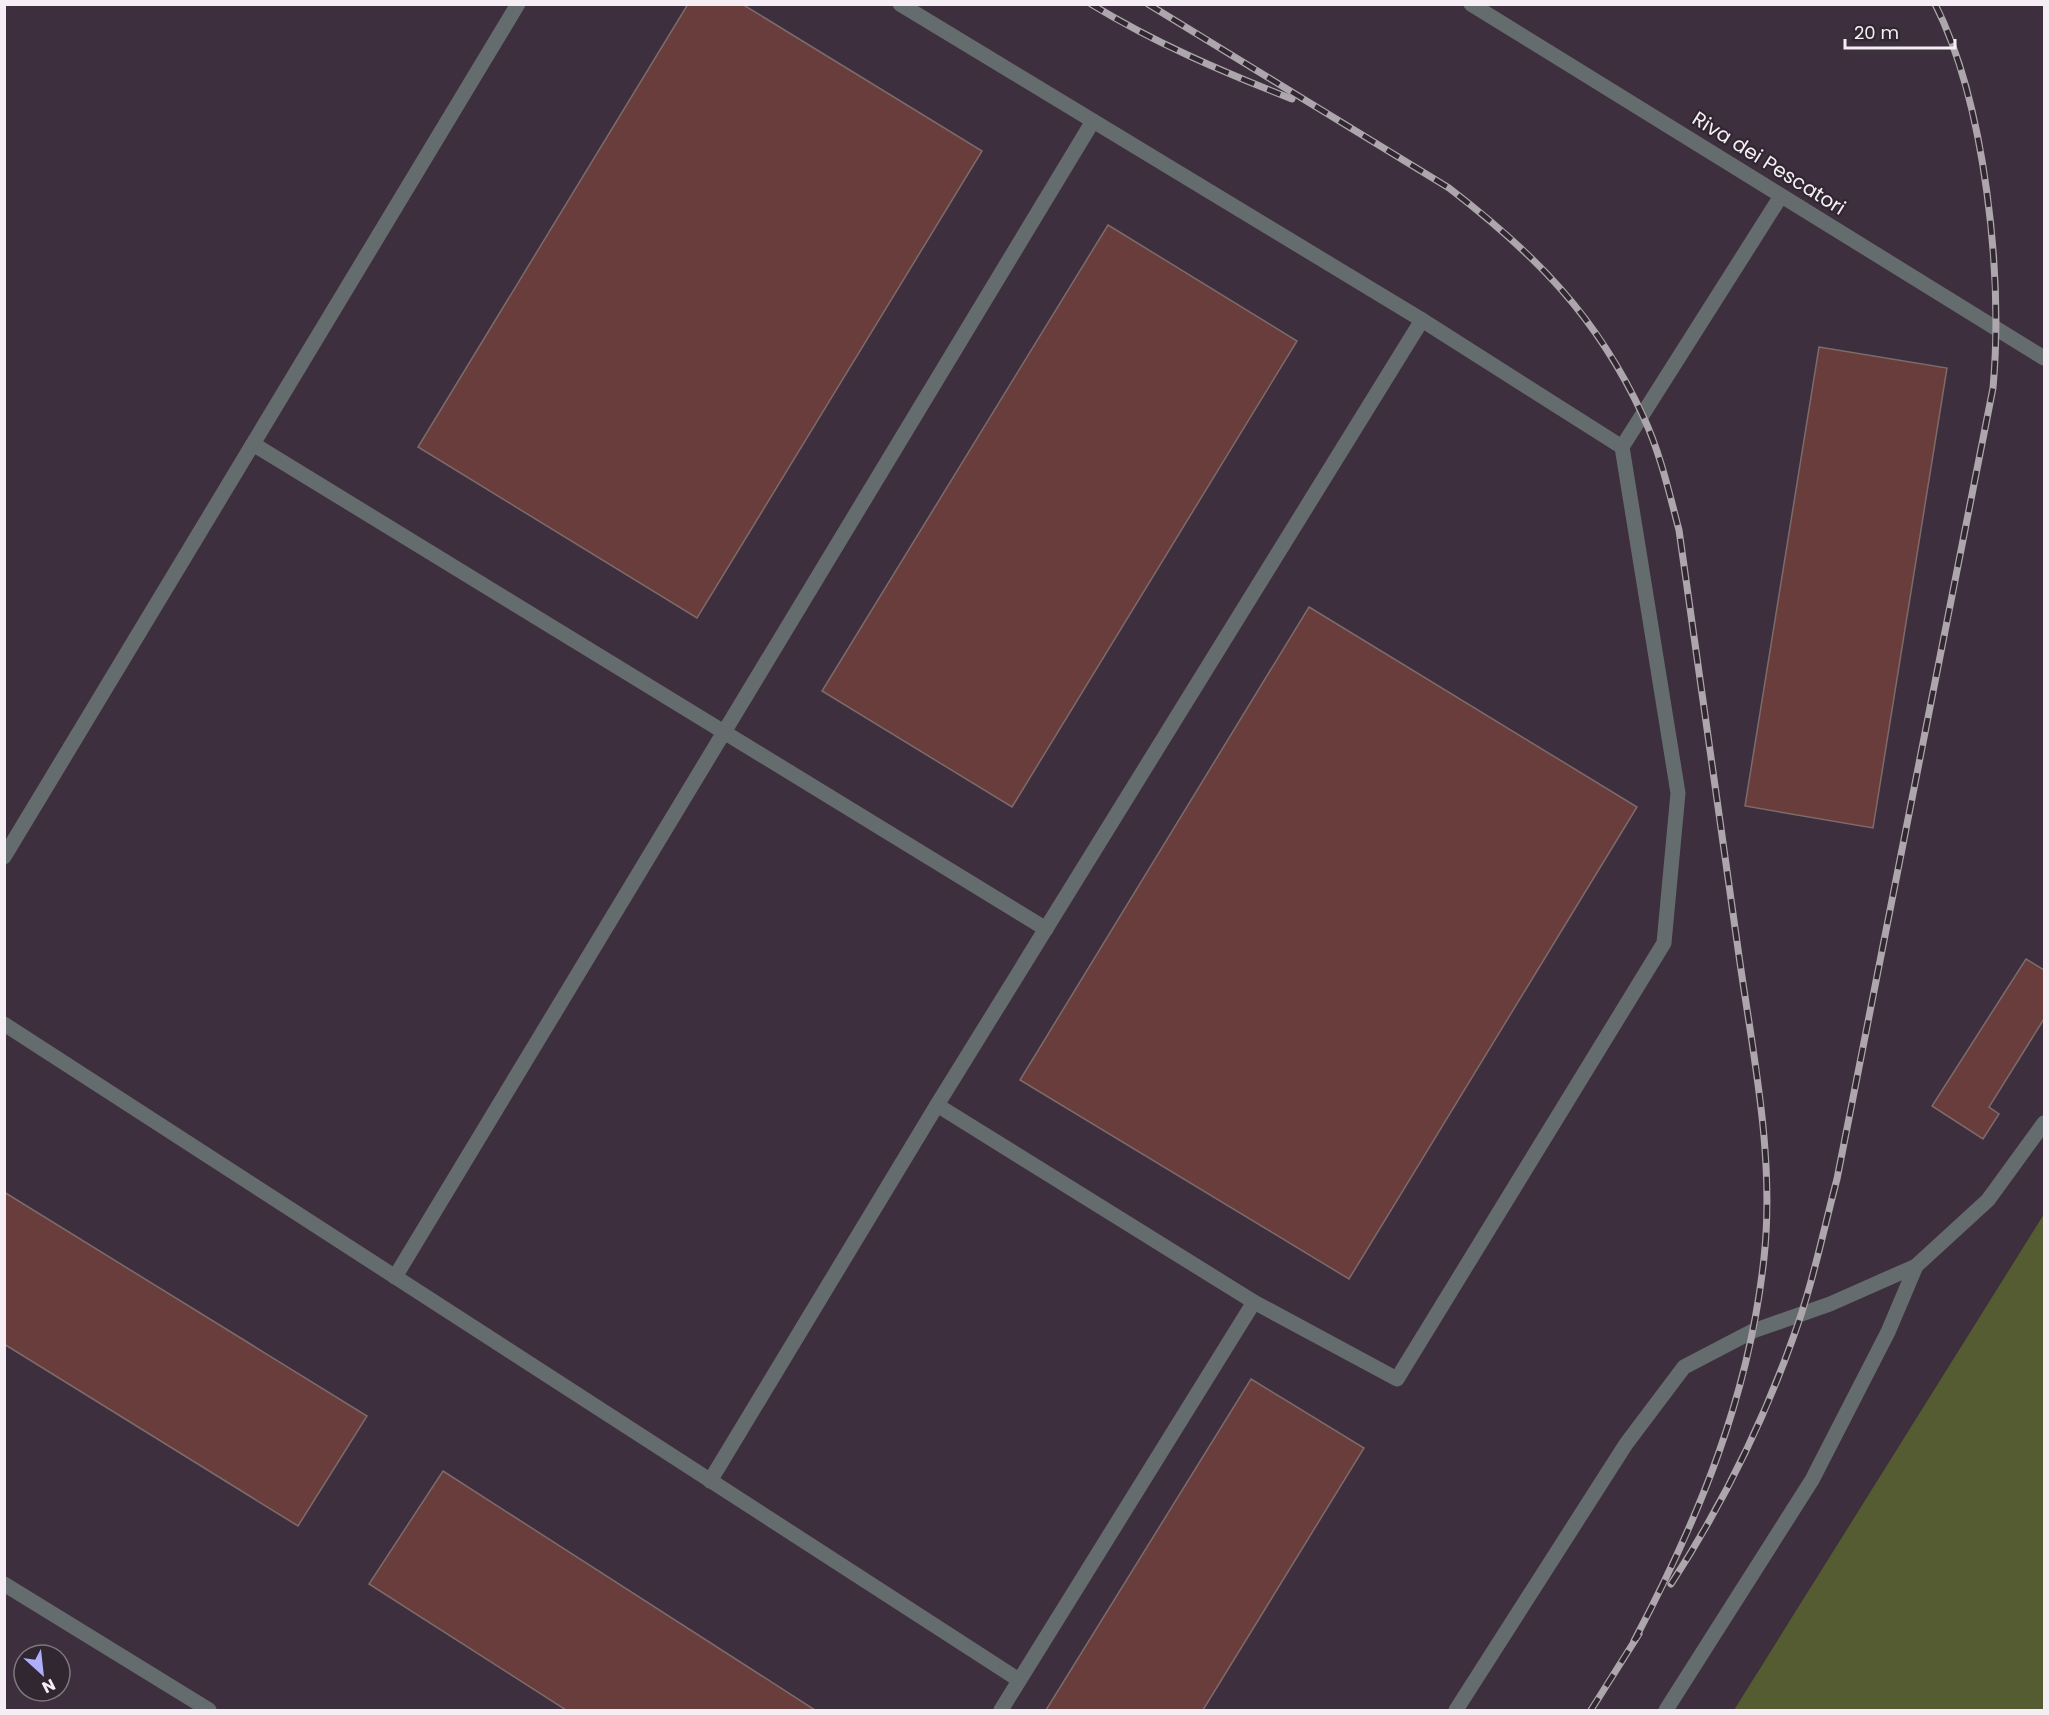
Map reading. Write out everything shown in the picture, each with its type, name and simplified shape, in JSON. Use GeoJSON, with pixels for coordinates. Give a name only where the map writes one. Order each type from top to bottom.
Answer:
{"type":"FeatureCollection","features":[{"type":"Feature","properties":{"kind":"lane"},"geometry":{"type":"LineString","coordinates":[[4,857],[518,4]]}},
{"type":"Feature","properties":{"kind":"lane"},"geometry":{"type":"LineString","coordinates":[[900,4],[1422,320],[1622,447]]}},
{"type":"Feature","properties":{"kind":"lane","name":"Riva dei Pescatori"},"geometry":{"type":"LineString","coordinates":[[1471,4],[2044,358]]}},
{"type":"Feature","properties":{"kind":"lane"},"geometry":{"type":"LineString","coordinates":[[395,1277],[1093,121]]}},
{"type":"Feature","properties":{"kind":"lane"},"geometry":{"type":"LineString","coordinates":[[937,1104],[1254,1302],[1397,1379],[1664,943],[1678,793],[1622,447],[1781,196]]}},
{"type":"Feature","properties":{"kind":"lane"},"geometry":{"type":"LineString","coordinates":[[710,1480],[937,1104],[1422,320]]}},
{"type":"Feature","properties":{"kind":"lane"},"geometry":{"type":"LineString","coordinates":[[253,444],[1046,929]]}},
{"type":"Feature","properties":{"kind":"lane"},"geometry":{"type":"LineString","coordinates":[[4,1024],[1018,1680]]}},
{"type":"Feature","properties":{"kind":"lane"},"geometry":{"type":"LineString","coordinates":[[1456,1710],[1626,1444],[1684,1367],[1753,1331],[1830,1304],[1916,1266],[1988,1200],[2044,1123]]}},
{"type":"Feature","properties":{"kind":"lane"},"geometry":{"type":"LineString","coordinates":[[1666,1710],[1812,1480],[1888,1332],[1916,1266]]}},
{"type":"Feature","properties":{"kind":"lane"},"geometry":{"type":"LineString","coordinates":[[1001,1710],[1254,1302]]}},
{"type":"Feature","properties":{"kind":"lane"},"geometry":{"type":"LineString","coordinates":[[4,1584],[209,1710]]}},
{"type":"Feature","properties":{"kind":"shaded area"},"geometry":{"type":"Polygon","coordinates":[[[5,5],[2044,5],[2044,1214],[1734,1710],[5,1710],[5,5]]]}},
{"type":"Feature","properties":{"kind":"green space"},"geometry":{"type":"Polygon","coordinates":[[[2044,1214],[2044,1710],[1734,1710],[2044,1214]]]}},
{"type":"Feature","properties":{"kind":"building"},"geometry":{"type":"Polygon","coordinates":[[[688,4],[742,4],[982,151],[697,618],[418,447],[688,4]]]}},
{"type":"Feature","properties":{"kind":"building"},"geometry":{"type":"Polygon","coordinates":[[[1108,225],[1297,341],[1012,807],[822,691],[1108,225]]]}},
{"type":"Feature","properties":{"kind":"building"},"geometry":{"type":"Polygon","coordinates":[[[1819,347],[1947,368],[1873,828],[1745,806],[1819,347]]]}},
{"type":"Feature","properties":{"kind":"building"},"geometry":{"type":"Polygon","coordinates":[[[1309,607],[1637,807],[1349,1279],[1020,1080],[1309,607]]]}},
{"type":"Feature","properties":{"kind":"building"},"geometry":{"type":"Polygon","coordinates":[[[2026,959],[2044,970],[2044,1019],[1989,1107],[1999,1114],[1983,1139],[1932,1106],[2026,959]]]}},
{"type":"Feature","properties":{"kind":"building"},"geometry":{"type":"Polygon","coordinates":[[[4,1192],[367,1416],[298,1526],[4,1344],[4,1192]]]}},
{"type":"Feature","properties":{"kind":"building"},"geometry":{"type":"Polygon","coordinates":[[[1251,1379],[1364,1448],[1203,1710],[1046,1710],[1251,1379]]]}},
{"type":"Feature","properties":{"kind":"building"},"geometry":{"type":"Polygon","coordinates":[[[443,1471],[815,1710],[566,1710],[369,1584],[443,1471]]]}},
{"type":"Feature","properties":{"kind":"railway"},"geometry":{"type":"LineString","coordinates":[[1091,4],[1140,32],[1190,56],[1292,99]]}},
{"type":"Feature","properties":{"kind":"railway"},"geometry":{"type":"LineString","coordinates":[[1148,4],[1449,188],[1509,237],[1561,289],[1605,347],[1643,416],[1664,472],[1679,530],[1756,1068],[1765,1144],[1767,1220],[1757,1309],[1746,1359],[1718,1456],[1680,1549],[1634,1641]]}},
{"type":"Feature","properties":{"kind":"railway"},"geometry":{"type":"LineString","coordinates":[[1671,1584],[1707,1525],[1754,1434],[1793,1338],[1812,1279],[1837,1179],[1993,388],[1995,295],[1987,192],[1967,91],[1953,45],[1935,4]]}},
{"type":"Feature","properties":{"kind":"railway"},"geometry":{"type":"LineString","coordinates":[[1591,1710],[1639,1634]]}}]}
